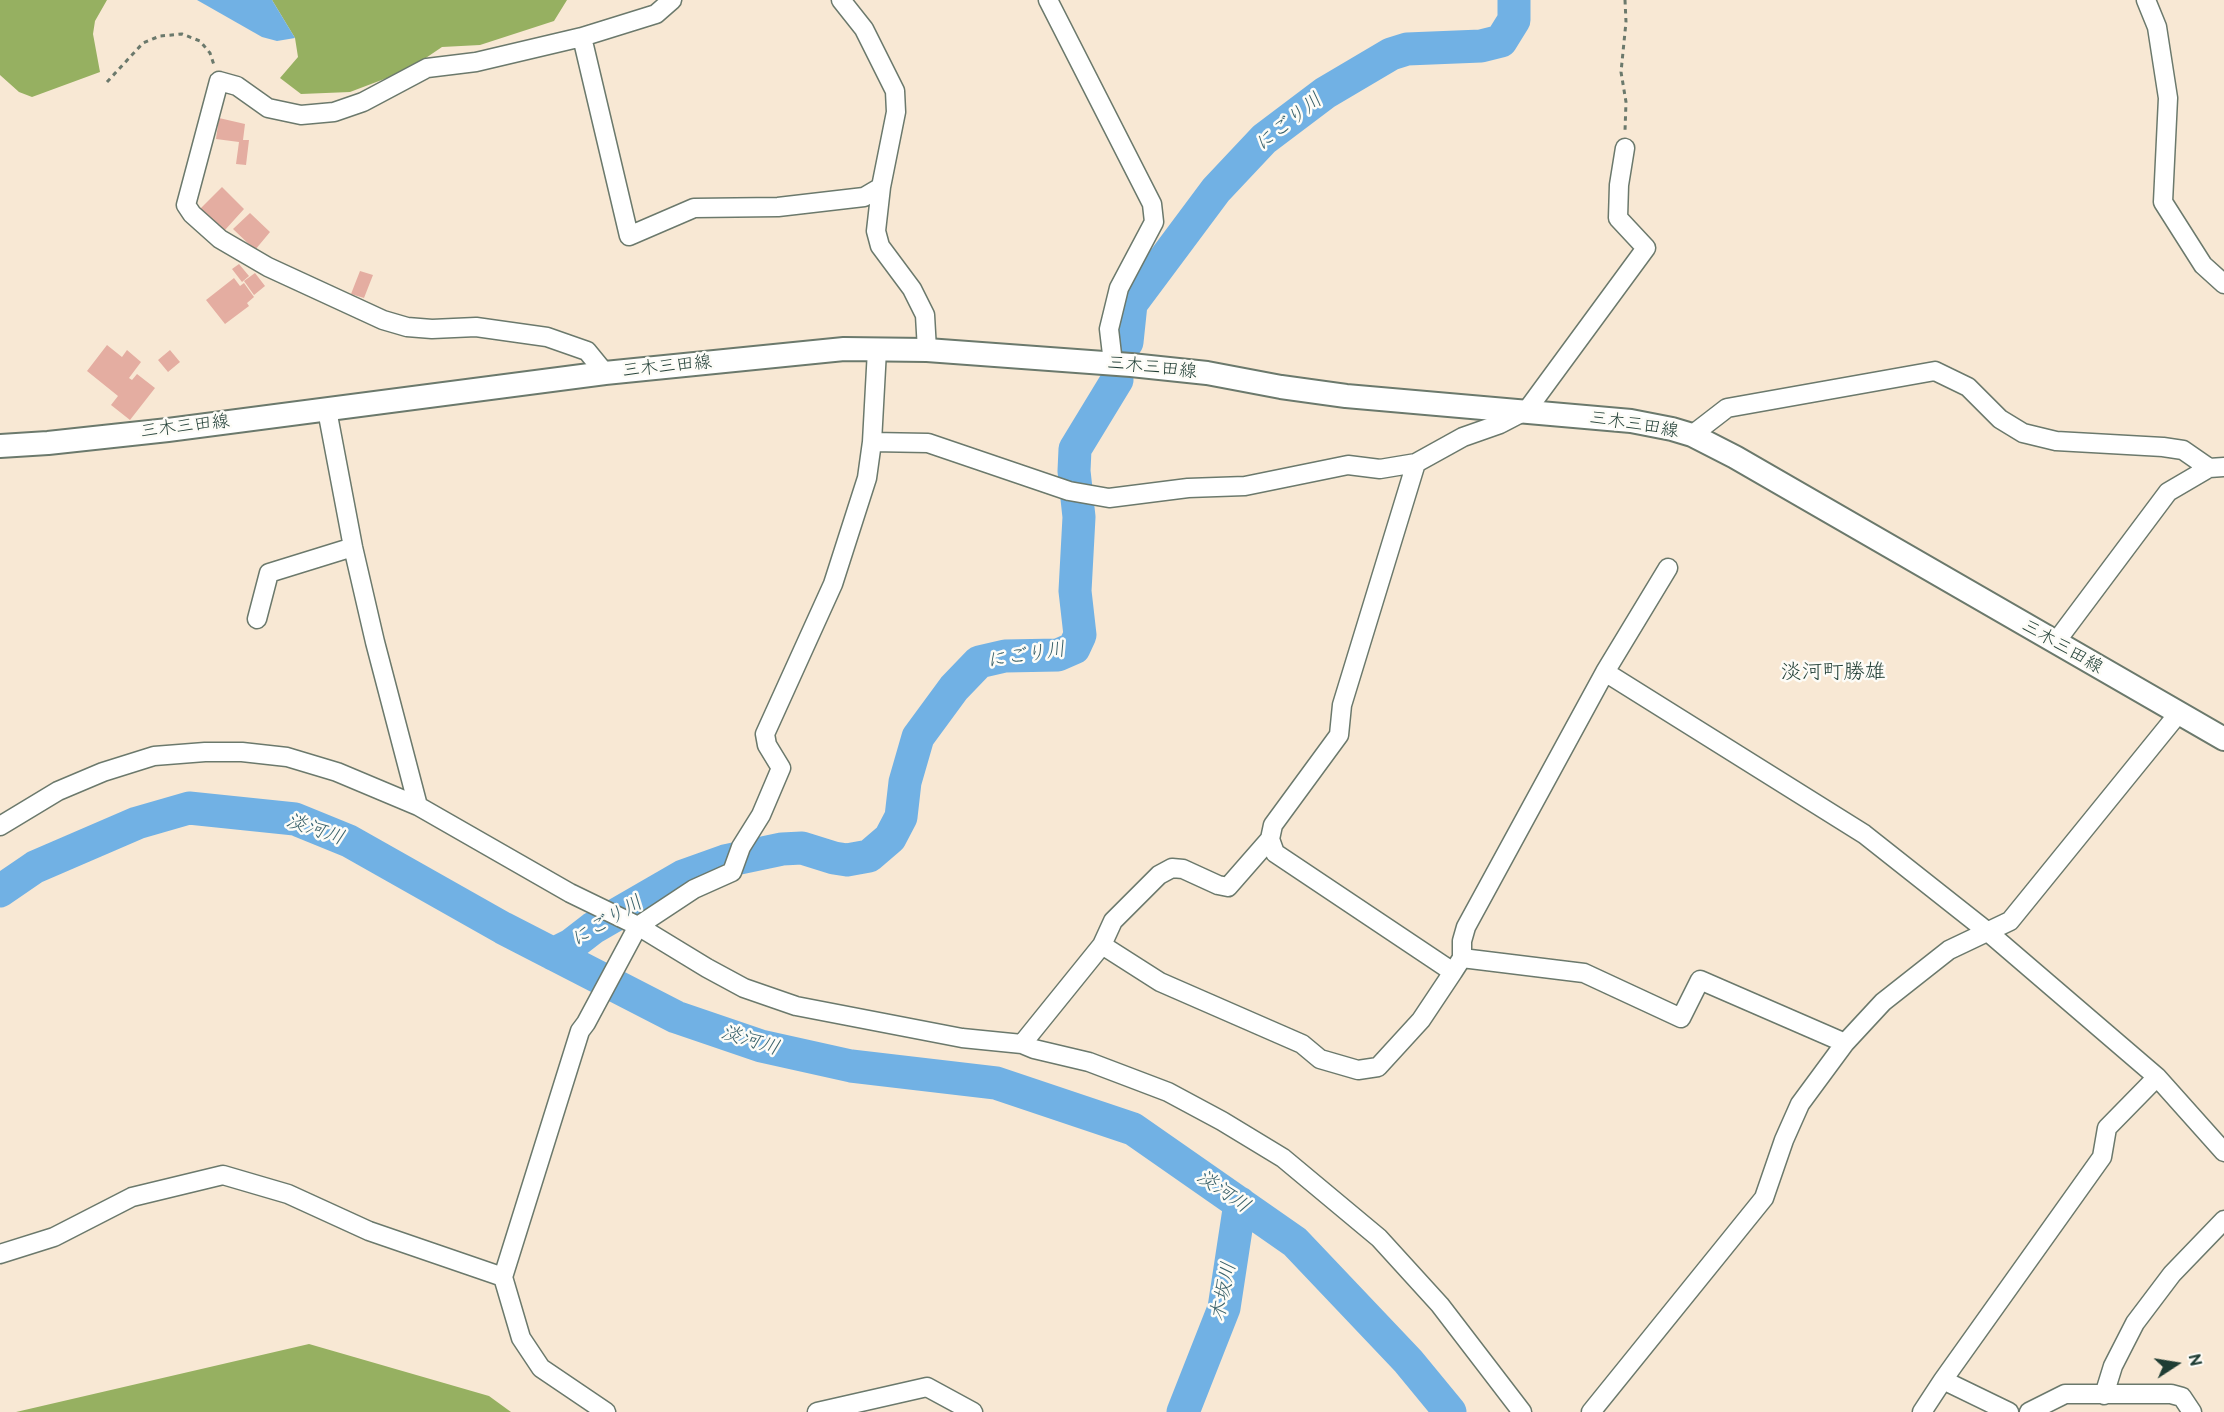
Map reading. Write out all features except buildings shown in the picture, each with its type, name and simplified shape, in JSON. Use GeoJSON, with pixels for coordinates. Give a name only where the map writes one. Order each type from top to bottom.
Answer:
{"type":"FeatureCollection","features":[{"type":"Feature","properties":{"kind":"main road","name":"三木三田線"},"geometry":{"type":"LineString","coordinates":[[0,446],[168,430],[605,373],[844,348],[927,350],[1113,363],[1207,373],[1346,396],[1631,421],[1692,435],[1735,456],[2224,739]]}},
{"type":"Feature","properties":{"kind":"street"},"geometry":{"type":"LineString","coordinates":[[605,373],[587,351],[547,336],[476,327],[432,329],[407,327],[383,321],[268,267],[220,239],[192,214],[186,205],[219,81],[237,86],[268,108],[301,115],[334,112],[363,102],[426,68],[476,62],[582,37],[656,14],[672,0]]}},
{"type":"Feature","properties":{"kind":"street"},"geometry":{"type":"LineString","coordinates":[[841,0],[864,29],[895,91],[896,112],[881,188],[876,231],[880,246],[912,289],[925,315],[927,350]]}},
{"type":"Feature","properties":{"kind":"street"},"geometry":{"type":"LineString","coordinates":[[1048,0],[1152,204],[1154,222],[1119,288],[1109,329],[1113,363]]}},
{"type":"Feature","properties":{"kind":"street"},"geometry":{"type":"LineString","coordinates":[[2146,0],[2157,27],[2168,98],[2163,202],[2203,265],[2224,284]]}},
{"type":"Feature","properties":{"kind":"street"},"geometry":{"type":"LineString","coordinates":[[582,37],[629,236],[694,208],[778,207],[864,197],[881,188]]}},
{"type":"Feature","properties":{"kind":"street"},"geometry":{"type":"LineString","coordinates":[[872,442],[928,443],[1069,491],[1108,498],[1188,488],[1245,486],[1348,465],[1380,470],[1416,463],[1463,437],[1500,424],[1527,411],[1646,248],[1618,218],[1619,185],[1625,148]]}},
{"type":"Feature","properties":{"kind":"street"},"geometry":{"type":"LineString","coordinates":[[606,1412],[541,1368],[521,1338],[503,1277],[580,1031],[638,926],[694,890],[732,872],[741,847],[761,815],[781,768],[767,745],[765,734],[833,584],[867,478],[872,442],[876,350]]}},
{"type":"Feature","properties":{"kind":"street"},"geometry":{"type":"LineString","coordinates":[[1692,435],[1727,408],[1935,371],[1968,387],[2000,419],[2023,433],[2056,441],[2183,450],[2217,468]]}},
{"type":"Feature","properties":{"kind":"street"},"geometry":{"type":"LineString","coordinates":[[327,410],[353,547],[418,806]]}},
{"type":"Feature","properties":{"kind":"street"},"geometry":{"type":"LineString","coordinates":[[1022,1044],[1102,945],[1113,921],[1159,874],[1172,868],[1183,869],[1218,885],[1228,887],[1270,839],[1274,825],[1339,735],[1342,705],[1416,463]]}},
{"type":"Feature","properties":{"kind":"street"},"geometry":{"type":"LineString","coordinates":[[2055,643],[2168,492],[2217,468]]}},
{"type":"Feature","properties":{"kind":"street"},"geometry":{"type":"LineString","coordinates":[[257,619],[269,573],[353,547]]}},
{"type":"Feature","properties":{"kind":"street"},"geometry":{"type":"LineString","coordinates":[[1102,945],[1160,982],[1302,1044],[1320,1059],[1358,1070],[1378,1067],[1421,1020],[1457,965],[1466,927],[1605,672],[1668,568]]}},
{"type":"Feature","properties":{"kind":"street"},"geometry":{"type":"LineString","coordinates":[[1605,672],[1864,834],[1988,932],[2157,1077],[2224,1152]]}},
{"type":"Feature","properties":{"kind":"street"},"geometry":{"type":"LineString","coordinates":[[1591,1412],[1764,1198],[1800,1104],[1845,1042],[1883,1002],[1949,950],[2010,921],[2178,714]]}},
{"type":"Feature","properties":{"kind":"street"},"geometry":{"type":"LineString","coordinates":[[0,826],[58,791],[103,772],[154,756],[242,752],[287,757],[337,772],[418,806],[570,893],[638,926],[744,988],[795,1006],[962,1038],[1022,1044],[1089,1062],[1168,1092],[1222,1121],[1283,1158],[1379,1238],[1440,1305],[1522,1412]]}},
{"type":"Feature","properties":{"kind":"street"},"geometry":{"type":"LineString","coordinates":[[1270,839],[1275,853],[1457,965],[1584,973],[1681,1018],[1700,981],[1845,1042]]}},
{"type":"Feature","properties":{"kind":"street"},"geometry":{"type":"LineString","coordinates":[[1922,1412],[2102,1157],[2107,1128],[2157,1077]]}},
{"type":"Feature","properties":{"kind":"street"},"geometry":{"type":"LineString","coordinates":[[0,1254],[54,1237],[132,1197],[223,1174],[288,1194],[369,1231],[503,1277]]}},
{"type":"Feature","properties":{"kind":"street"},"geometry":{"type":"LineString","coordinates":[[2104,1395],[2113,1366],[2135,1323],[2172,1274],[2224,1220]]}},
{"type":"Feature","properties":{"kind":"street"},"geometry":{"type":"LineString","coordinates":[[1943,1380],[2009,1412]]}},
{"type":"Feature","properties":{"kind":"street"},"geometry":{"type":"LineString","coordinates":[[817,1412],[927,1387],[973,1412]]}},
{"type":"Feature","properties":{"kind":"street"},"geometry":{"type":"LineString","coordinates":[[2030,1412],[2065,1394],[2170,1394],[2182,1397],[2192,1412]]}},
{"type":"Feature","properties":{"kind":"path"},"geometry":{"type":"LineString","coordinates":[[1625,0],[1626,22],[1621,72],[1626,102],[1625,148]]}},
{"type":"Feature","properties":{"kind":"path"},"geometry":{"type":"LineString","coordinates":[[107,82],[143,43],[160,36],[182,34],[200,41],[210,53],[219,81]]}},
{"type":"Feature","properties":{"kind":"green space"},"geometry":{"type":"Polygon","coordinates":[[[0,0],[107,0],[95,21],[93,34],[100,72],[32,97],[19,92],[0,75],[0,0]]]}},
{"type":"Feature","properties":{"kind":"green space"},"geometry":{"type":"Polygon","coordinates":[[[272,0],[567,0],[554,21],[480,45],[442,47],[408,70],[350,92],[301,94],[280,78],[298,57],[295,38],[272,0]]]}},
{"type":"Feature","properties":{"kind":"green space"},"geometry":{"type":"Polygon","coordinates":[[[309,1344],[489,1396],[511,1412],[16,1412],[309,1344]]]}},
{"type":"Feature","properties":{"kind":"water"},"geometry":{"type":"Polygon","coordinates":[[[197,0],[272,0],[295,38],[277,41],[262,37],[197,0]]]}},
{"type":"Feature","properties":{"kind":"waterway","name":"にごり川"},"geometry":{"type":"LineString","coordinates":[[1127,342],[1131,304],[1216,190],[1264,139],[1325,93],[1391,54],[1407,49],[1481,46],[1501,41],[1514,20],[1514,0]]}},
{"type":"Feature","properties":{"kind":"waterway","name":"にごり川"},"geometry":{"type":"LineString","coordinates":[[553,954],[683,876],[725,861],[782,849],[802,848],[847,860],[869,856],[890,838],[901,817],[905,782],[918,737],[954,688],[979,662],[1005,656],[1058,655],[1074,648],[1080,635],[1075,591],[1079,517],[1074,471],[1075,449],[1117,380]]}},
{"type":"Feature","properties":{"kind":"waterway","name":"淡河川"},"geometry":{"type":"LineString","coordinates":[[0,891],[35,867],[137,823],[189,808],[295,819],[349,841],[503,928],[676,1017],[761,1046],[851,1066],[996,1083],[1133,1129],[1295,1242],[1408,1361],[1450,1412]]}},
{"type":"Feature","properties":{"kind":"waterway","name":"木坂川"},"geometry":{"type":"LineString","coordinates":[[1183,1412],[1224,1308],[1240,1203]]}},
{"type":"Feature","properties":{"kind":"district","name":"淡河町勝雄"},"geometry":{"type":"Point","coordinates":[1833,673]}}]}
